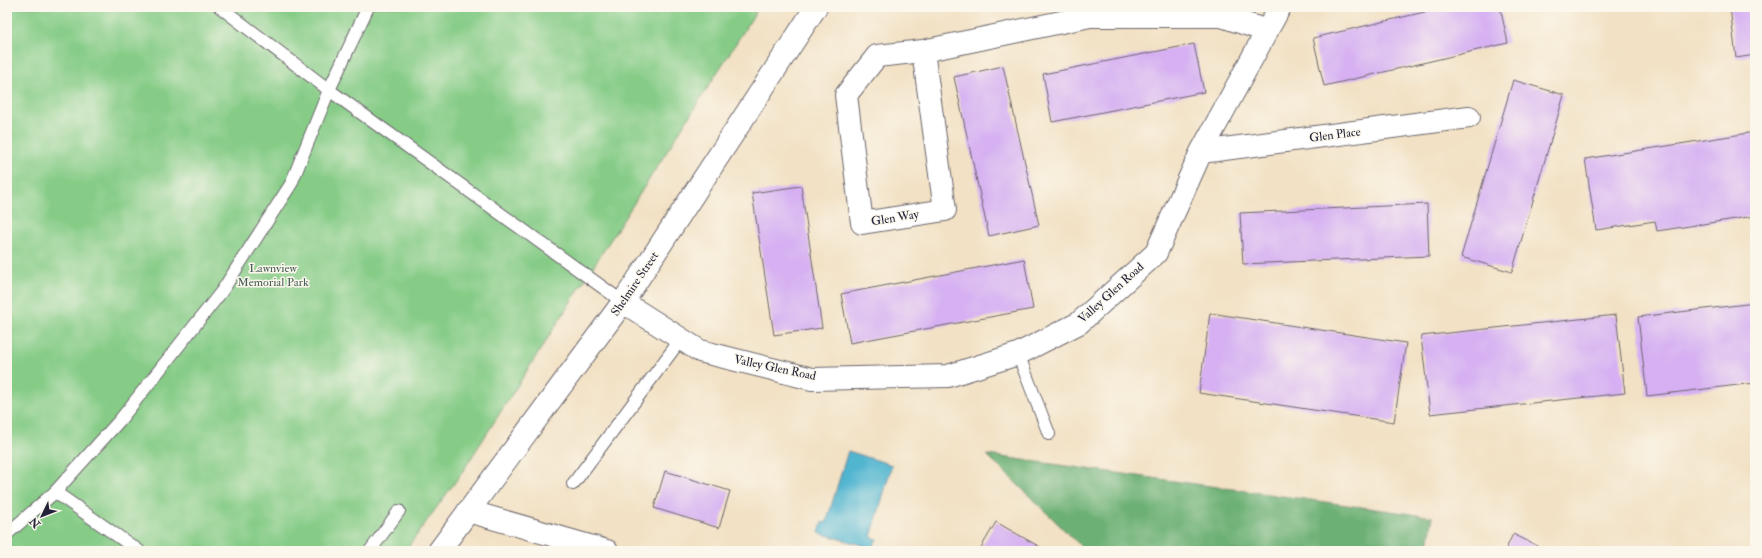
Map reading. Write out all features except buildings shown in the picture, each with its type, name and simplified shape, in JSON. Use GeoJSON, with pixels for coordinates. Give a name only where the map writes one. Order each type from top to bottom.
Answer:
{"type":"FeatureCollection","features":[{"type":"Feature","properties":{"kind":"street","name":"Shelmire Street"},"geometry":{"type":"LineString","coordinates":[[439,551],[624,302],[816,7]]}},
{"type":"Feature","properties":{"kind":"street","name":"Valley Glen Road"},"geometry":{"type":"LineString","coordinates":[[624,302],[700,351],[812,378],[948,376],[1018,354],[1079,323],[1156,253],[1201,152],[1280,7]]}},
{"type":"Feature","properties":{"kind":"street","name":"Glen Way"},"geometry":{"type":"LineString","coordinates":[[923,51],[944,210],[862,223],[846,95],[877,56],[923,51],[1090,16],[1222,16],[1267,31]]}},
{"type":"Feature","properties":{"kind":"street","name":"Glen Place"},"geometry":{"type":"LineString","coordinates":[[1201,152],[1469,117]]}},
{"type":"Feature","properties":{"kind":"street"},"geometry":{"type":"LineString","coordinates":[[468,511],[607,551]]}},
{"type":"Feature","properties":{"kind":"lane"},"geometry":{"type":"LineString","coordinates":[[220,7],[329,90],[624,302]]}},
{"type":"Feature","properties":{"kind":"lane"},"geometry":{"type":"LineString","coordinates":[[7,534],[55,492],[120,420],[222,291],[291,184],[329,90],[368,7]]}},
{"type":"Feature","properties":{"kind":"lane"},"geometry":{"type":"LineString","coordinates":[[573,484],[681,339]]}},
{"type":"Feature","properties":{"kind":"lane"},"geometry":{"type":"LineString","coordinates":[[1018,354],[1049,434]]}},
{"type":"Feature","properties":{"kind":"lane"},"geometry":{"type":"LineString","coordinates":[[55,492],[139,551]]}},
{"type":"Feature","properties":{"kind":"lane"},"geometry":{"type":"LineString","coordinates":[[370,551],[399,511]]}},
{"type":"Feature","properties":{"kind":"green space","name":"Lawnview Memorial Park"},"geometry":{"type":"Polygon","coordinates":[[[7,7],[759,7],[461,474],[405,551],[7,551],[7,7]]]}},
{"type":"Feature","properties":{"kind":"green space"},"geometry":{"type":"Polygon","coordinates":[[[987,455],[1433,517],[1427,551],[1094,551],[1083,548],[987,455]]]}},
{"type":"Feature","properties":{"kind":"water"},"geometry":{"type":"Polygon","coordinates":[[[848,451],[892,465],[871,537],[877,539],[872,548],[819,533],[822,522],[826,523],[848,451]]]}}]}
